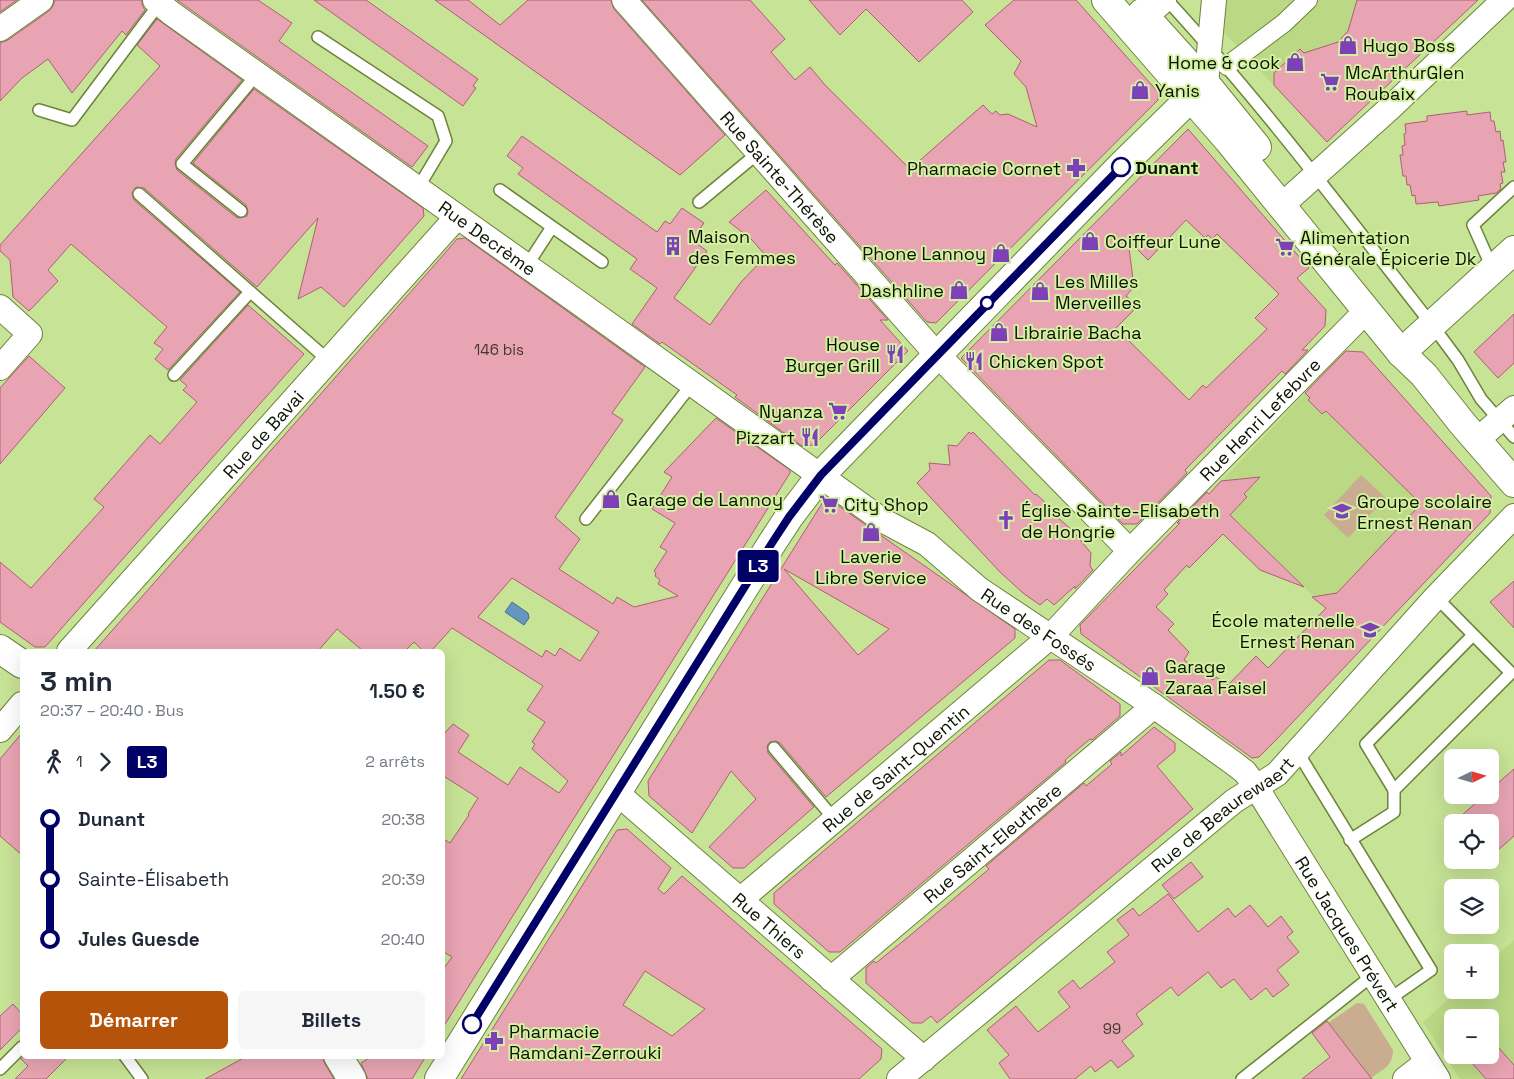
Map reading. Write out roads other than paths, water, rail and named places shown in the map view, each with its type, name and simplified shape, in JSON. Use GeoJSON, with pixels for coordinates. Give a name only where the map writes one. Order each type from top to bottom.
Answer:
{"type":"FeatureCollection","features":[{"type":"Feature","properties":{"kind":"main road"},"geometry":{"type":"LineString","coordinates":[[1106,0],[1148,9],[1198,91],[1297,192],[1396,319],[1406,349]]}},
{"type":"Feature","properties":{"kind":"main road"},"geometry":{"type":"LineString","coordinates":[[439,1079],[772,543],[821,475],[1115,172],[1198,91]]}},
{"type":"Feature","properties":{"kind":"main road"},"geometry":{"type":"LineString","coordinates":[[1297,192],[1366,311],[1406,349],[1424,375],[1514,482]]}},
{"type":"Feature","properties":{"kind":"main road"},"geometry":{"type":"LineString","coordinates":[[1406,349],[1514,250]]}},
{"type":"Feature","properties":{"kind":"main road"},"geometry":{"type":"LineString","coordinates":[[0,649],[20,663]]}},
{"type":"Feature","properties":{"kind":"main road"},"geometry":{"type":"LineString","coordinates":[[340,1059],[352,1079]]}},
{"type":"Feature","properties":{"kind":"street"},"geometry":{"type":"LineString","coordinates":[[0,28],[41,0]]}},
{"type":"Feature","properties":{"kind":"street","name":"Rue Sainte-Thérèse"},"geometry":{"type":"LineString","coordinates":[[624,0],[937,355],[1130,551]]}},
{"type":"Feature","properties":{"kind":"street"},"geometry":{"type":"LineString","coordinates":[[1198,91],[1209,46],[1214,0]]}},
{"type":"Feature","properties":{"kind":"street"},"geometry":{"type":"LineString","coordinates":[[1227,66],[1284,23],[1308,0]]}},
{"type":"Feature","properties":{"kind":"street"},"geometry":{"type":"LineString","coordinates":[[1297,192],[1390,108],[1504,0]]}},
{"type":"Feature","properties":{"kind":"street","name":"Rue Decrème"},"geometry":{"type":"LineString","coordinates":[[157,2],[526,267],[821,475]]}},
{"type":"Feature","properties":{"kind":"street","name":"Rue de Bavai"},"geometry":{"type":"LineString","coordinates":[[71,649],[457,217]]}},
{"type":"Feature","properties":{"kind":"street"},"geometry":{"type":"LineString","coordinates":[[0,308],[30,334],[0,368]]}},
{"type":"Feature","properties":{"kind":"street","name":"Rue Henri Lefebvre"},"geometry":{"type":"LineString","coordinates":[[1051,636],[1130,551],[1366,311]]}},
{"type":"Feature","properties":{"kind":"street"},"geometry":{"type":"LineString","coordinates":[[1477,440],[1509,422]]}},
{"type":"Feature","properties":{"kind":"street","name":"Rue des Fossés"},"geometry":{"type":"LineString","coordinates":[[821,475],[882,520],[921,540],[979,589],[1154,706],[1245,772],[1256,787]]}},
{"type":"Feature","properties":{"kind":"street","name":"Rue de Beaurewaert"},"geometry":{"type":"LineString","coordinates":[[911,1072],[1234,801],[1277,774],[1436,597],[1514,516]]}},
{"type":"Feature","properties":{"kind":"street","name":"Rue de Saint-Quentin"},"geometry":{"type":"LineString","coordinates":[[740,900],[1051,636]]}},
{"type":"Feature","properties":{"kind":"street"},"geometry":{"type":"LineString","coordinates":[[0,730],[20,706]]}},
{"type":"Feature","properties":{"kind":"street","name":"Rue Saint-Eleuthère"},"geometry":{"type":"LineString","coordinates":[[831,979],[1154,706]]}},
{"type":"Feature","properties":{"kind":"street","name":"Rue Jacques Prévert"},"geometry":{"type":"LineString","coordinates":[[1256,787],[1432,1070]]}},
{"type":"Feature","properties":{"kind":"street","name":"Rue Thiers"},"geometry":{"type":"LineString","coordinates":[[616,793],[831,979],[911,1072]]}},
{"type":"Feature","properties":{"kind":"street"},"geometry":{"type":"LineString","coordinates":[[1405,1079],[1432,1070]]}},
{"type":"Feature","properties":{"kind":"lane"},"geometry":{"type":"LineString","coordinates":[[39,110],[72,120],[157,2]]}},
{"type":"Feature","properties":{"kind":"lane"},"geometry":{"type":"LineString","coordinates":[[1148,9],[1209,46],[1227,66],[1265,111],[1297,192],[1432,325],[1458,360],[1481,399],[1509,422]]}},
{"type":"Feature","properties":{"kind":"lane"},"geometry":{"type":"LineString","coordinates":[[318,37],[438,116],[446,141],[418,188]]}},
{"type":"Feature","properties":{"kind":"lane"},"geometry":{"type":"LineString","coordinates":[[1198,91],[1227,66]]}},
{"type":"Feature","properties":{"kind":"lane"},"geometry":{"type":"LineString","coordinates":[[240,211],[182,164],[257,74]]}},
{"type":"Feature","properties":{"kind":"lane"},"geometry":{"type":"LineString","coordinates":[[699,202],[758,153]]}},
{"type":"Feature","properties":{"kind":"lane"},"geometry":{"type":"LineString","coordinates":[[1493,270],[1473,224],[1514,187]]}},
{"type":"Feature","properties":{"kind":"lane"},"geometry":{"type":"LineString","coordinates":[[500,190],[602,262]]}},
{"type":"Feature","properties":{"kind":"lane"},"geometry":{"type":"LineString","coordinates":[[139,194],[328,360]]}},
{"type":"Feature","properties":{"kind":"lane"},"geometry":{"type":"LineString","coordinates":[[526,267],[552,227]]}},
{"type":"Feature","properties":{"kind":"lane"},"geometry":{"type":"LineString","coordinates":[[174,375],[250,292]]}},
{"type":"Feature","properties":{"kind":"lane"},"geometry":{"type":"LineString","coordinates":[[586,520],[692,384]]}},
{"type":"Feature","properties":{"kind":"lane"},"geometry":{"type":"LineString","coordinates":[[1394,790],[1511,672],[1436,597]]}},
{"type":"Feature","properties":{"kind":"lane"},"geometry":{"type":"LineString","coordinates":[[1350,840],[1394,812],[1394,790],[1366,744],[1473,635]]}},
{"type":"Feature","properties":{"kind":"lane"},"geometry":{"type":"LineString","coordinates":[[774,748],[834,820]]}},
{"type":"Feature","properties":{"kind":"lane"},"geometry":{"type":"LineString","coordinates":[[1297,751],[1350,840],[1432,970],[1388,1000]]}},
{"type":"Feature","properties":{"kind":"lane"},"geometry":{"type":"LineString","coordinates":[[1242,1079],[1373,975]]}},
{"type":"Feature","properties":{"kind":"lane"},"geometry":{"type":"LineString","coordinates":[[0,1069],[20,1049]]}},
{"type":"Feature","properties":{"kind":"lane"},"geometry":{"type":"LineString","coordinates":[[127,1059],[142,1079]]}},
{"type":"Feature","properties":{"kind":"water"},"geometry":{"type":"Polygon","coordinates":[[[512,602],[528,613],[529,618],[524,625],[505,612],[512,602]]]}},
{"type":"Feature","properties":{"kind":"place","name":"Hugo Boss"},"geometry":{"type":"Point","coordinates":[1348,45]}},
{"type":"Feature","properties":{"kind":"place","name":"Home & cook"},"geometry":{"type":"Point","coordinates":[1295,62]}},
{"type":"Feature","properties":{"kind":"place","name":"McArthurGlen Roubaix"},"geometry":{"type":"Point","coordinates":[1330,82]}},
{"type":"Feature","properties":{"kind":"place","name":"Yanis"},"geometry":{"type":"Point","coordinates":[1140,90]}},
{"type":"Feature","properties":{"kind":"place","name":"Dunant"},"geometry":{"type":"Point","coordinates":[1121,167]}},
{"type":"Feature","properties":{"kind":"place","name":"Pharmacie Cornet"},"geometry":{"type":"Point","coordinates":[1076,168]}},
{"type":"Feature","properties":{"kind":"place","name":"Coiffeur Lune"},"geometry":{"type":"Point","coordinates":[1090,241]}},
{"type":"Feature","properties":{"kind":"place","name":"Maison des Femmes"},"geometry":{"type":"Point","coordinates":[673,246]}},
{"type":"Feature","properties":{"kind":"place","name":"Alimentation Générale Épicerie Dk"},"geometry":{"type":"Point","coordinates":[1285,247]}},
{"type":"Feature","properties":{"kind":"place","name":"Phone Lannoy"},"geometry":{"type":"Point","coordinates":[1001,253]}},
{"type":"Feature","properties":{"kind":"place","name":"Dashhline"},"geometry":{"type":"Point","coordinates":[959,290]}},
{"type":"Feature","properties":{"kind":"place","name":"Les Milles Merveilles"},"geometry":{"type":"Point","coordinates":[1040,291]}},
{"type":"Feature","properties":{"kind":"place","name":"Librairie Bacha"},"geometry":{"type":"Point","coordinates":[999,332]}},
{"type":"Feature","properties":{"kind":"place","name":"House Burger Grill"},"geometry":{"type":"Point","coordinates":[895,354]}},
{"type":"Feature","properties":{"kind":"place","name":"Chicken Spot"},"geometry":{"type":"Point","coordinates":[974,361]}},
{"type":"Feature","properties":{"kind":"place","name":"Nyanza"},"geometry":{"type":"Point","coordinates":[838,411]}},
{"type":"Feature","properties":{"kind":"place","name":"Pizzart"},"geometry":{"type":"Point","coordinates":[810,437]}},
{"type":"Feature","properties":{"kind":"place","name":"Garage de Lannoy"},"geometry":{"type":"Point","coordinates":[611,499]}},
{"type":"Feature","properties":{"kind":"place","name":"City Shop"},"geometry":{"type":"Point","coordinates":[829,504]}},
{"type":"Feature","properties":{"kind":"place","name":"Groupe scolaire Ernest Renan"},"geometry":{"type":"Point","coordinates":[1342,511]}},
{"type":"Feature","properties":{"kind":"place","name":"Église Sainte-Elisabeth de Hongrie"},"geometry":{"type":"Point","coordinates":[1006,520]}},
{"type":"Feature","properties":{"kind":"place","name":"Laverie Libre Service"},"geometry":{"type":"Point","coordinates":[871,532]}},
{"type":"Feature","properties":{"kind":"place","name":"École maternelle Ernest Renan"},"geometry":{"type":"Point","coordinates":[1370,630]}},
{"type":"Feature","properties":{"kind":"place","name":"Garage Zaraa Faisel"},"geometry":{"type":"Point","coordinates":[1150,676]}},
{"type":"Feature","properties":{"kind":"place","name":"Pharmacie Ramdani-Zerrouki"},"geometry":{"type":"Point","coordinates":[494,1041]}}]}
